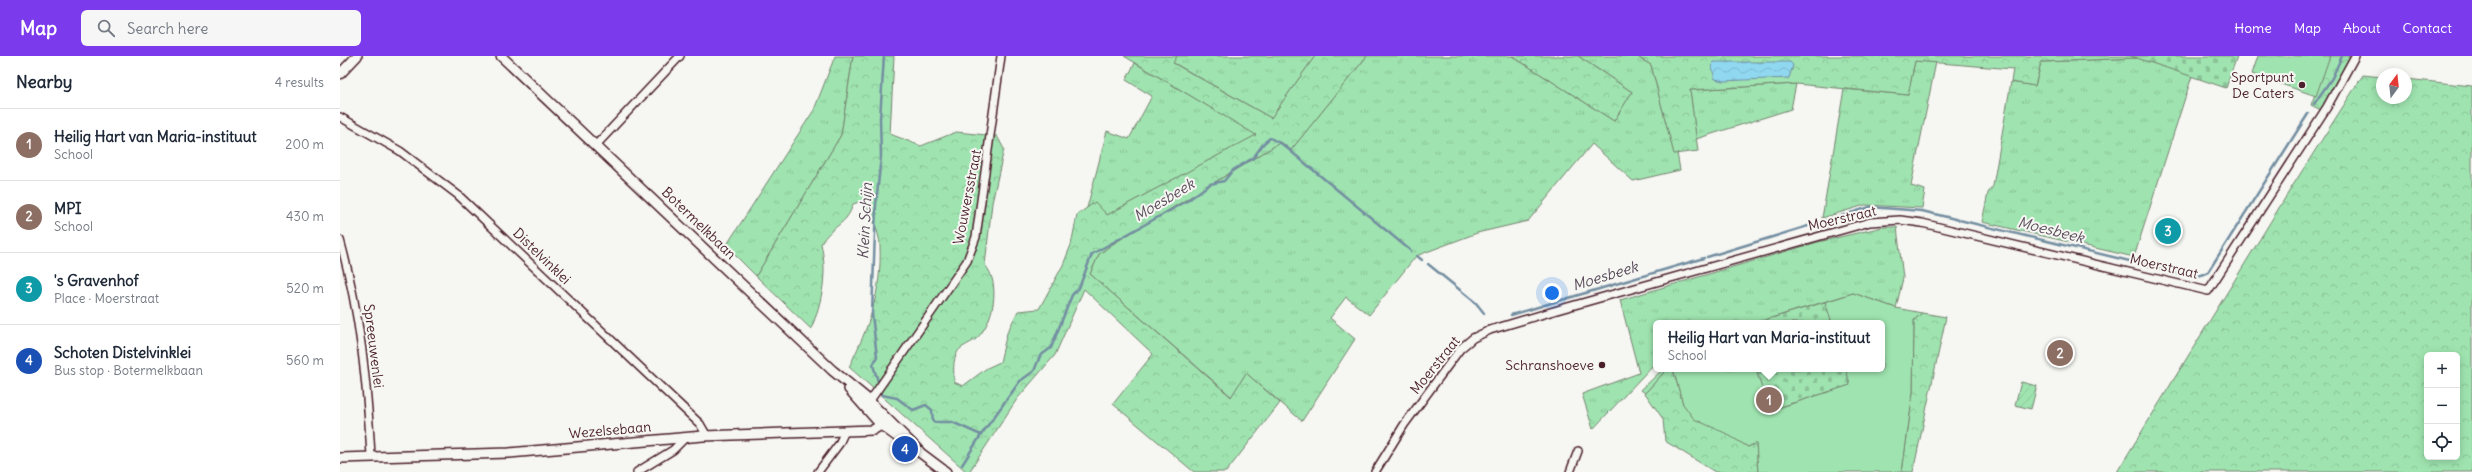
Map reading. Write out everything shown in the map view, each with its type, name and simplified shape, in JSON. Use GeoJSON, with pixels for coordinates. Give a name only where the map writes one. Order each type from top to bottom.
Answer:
{"type":"FeatureCollection","features":[{"type":"Feature","properties":{"kind":"main road"},"geometry":{"type":"LineString","coordinates":[[340,74],[357,56]]}},
{"type":"Feature","properties":{"kind":"main road","name":"Botermelkbaan"},"geometry":{"type":"LineString","coordinates":[[501,56],[597,144],[918,451]]}},
{"type":"Feature","properties":{"kind":"main road","name":"Botermelkbaan"},"geometry":{"type":"LineString","coordinates":[[508,56],[547,97]]}},
{"type":"Feature","properties":{"kind":"main road","name":"Botermelkbaan"},"geometry":{"type":"LineString","coordinates":[[868,404],[881,424],[946,472]]}},
{"type":"Feature","properties":{"kind":"main road","name":"Wezelsebaan"},"geometry":{"type":"LineString","coordinates":[[340,458],[510,453],[707,436],[873,430],[881,424]]}},
{"type":"Feature","properties":{"kind":"street"},"geometry":{"type":"LineString","coordinates":[[597,144],[680,56]]}},
{"type":"Feature","properties":{"kind":"street","name":"Wouwersstraat"},"geometry":{"type":"LineString","coordinates":[[868,404],[967,261],[976,237],[1001,56]]}},
{"type":"Feature","properties":{"kind":"street","name":"Moerstraat"},"geometry":{"type":"LineString","coordinates":[[1375,472],[1404,425],[1460,349],[1473,338],[1490,330],[1557,310],[1870,222],[1900,220],[1922,223],[2208,290],[2327,107],[2355,56]]}},
{"type":"Feature","properties":{"kind":"street","name":"Distelvinklei"},"geometry":{"type":"LineString","coordinates":[[340,117],[400,151],[475,210],[700,424],[707,436]]}},
{"type":"Feature","properties":{"kind":"street","name":"Spreeuwenlei"},"geometry":{"type":"LineString","coordinates":[[340,240],[360,323],[367,381],[371,456]]}},
{"type":"Feature","properties":{"kind":"street"},"geometry":{"type":"LineString","coordinates":[[818,472],[839,444],[845,431]]}},
{"type":"Feature","properties":{"kind":"street"},"geometry":{"type":"LineString","coordinates":[[637,472],[673,450],[686,438]]}},
{"type":"Feature","properties":{"kind":"street"},"geometry":{"type":"LineString","coordinates":[[1570,472],[1578,451]]}},
{"type":"Feature","properties":{"kind":"green space"},"geometry":{"type":"Polygon","coordinates":[[[835,56],[853,56],[841,135],[756,276],[726,246],[814,110],[835,56]]]}},
{"type":"Feature","properties":{"kind":"green space"},"geometry":{"type":"Polygon","coordinates":[[[853,56],[894,56],[890,134],[921,146],[956,132],[997,136],[1004,149],[992,203],[985,265],[993,282],[993,303],[991,313],[982,332],[976,339],[960,349],[956,355],[954,382],[963,386],[987,368],[1000,362],[1007,333],[1018,311],[1039,309],[1063,265],[1071,245],[1077,215],[1095,202],[1107,215],[1256,135],[1124,56],[1177,56],[1173,63],[1271,118],[1315,56],[1367,56],[1291,150],[1281,142],[1111,245],[1099,254],[1090,274],[1231,397],[1246,373],[1280,403],[1226,472],[1194,472],[1113,404],[1153,354],[1084,289],[1055,355],[1017,399],[969,472],[967,472],[849,367],[863,338],[873,308],[879,278],[880,241],[865,200],[853,204],[847,217],[829,233],[821,244],[824,266],[823,287],[811,329],[756,276],[841,135],[853,56]]]}},
{"type":"Feature","properties":{"kind":"green space"},"geometry":{"type":"Polygon","coordinates":[[[1177,56],[1315,56],[1271,118],[1172,62],[1177,56]]]}},
{"type":"Feature","properties":{"kind":"green space"},"geometry":{"type":"Polygon","coordinates":[[[1367,56],[1512,56],[1614,121],[1632,92],[1578,56],[1636,56],[1651,65],[1674,153],[1677,153],[1680,170],[1633,181],[1592,144],[1528,221],[1477,233],[1416,256],[1369,315],[1346,297],[1330,318],[1355,339],[1302,421],[1246,373],[1232,397],[1090,274],[1099,254],[1111,245],[1281,142],[1291,150],[1367,56]]]}},
{"type":"Feature","properties":{"kind":"green space"},"geometry":{"type":"Polygon","coordinates":[[[1512,56],[1578,56],[1632,92],[1614,121],[1512,56]]]}},
{"type":"Feature","properties":{"kind":"green space"},"geometry":{"type":"Polygon","coordinates":[[[1636,56],[2131,56],[2138,58],[2041,62],[2035,86],[2011,82],[2013,69],[1915,61],[1908,95],[1796,84],[1690,90],[1698,151],[1674,154],[1651,65],[1636,56]]]}},
{"type":"Feature","properties":{"kind":"green space"},"geometry":{"type":"Polygon","coordinates":[[[2131,56],[2237,56],[2226,88],[2131,56]]]}},
{"type":"Feature","properties":{"kind":"green space","name":"Sportpunt De Caters"},"geometry":{"type":"Polygon","coordinates":[[[2258,56],[2330,56],[2316,96],[2252,74],[2258,56]]]}},
{"type":"Feature","properties":{"kind":"green space"},"geometry":{"type":"Polygon","coordinates":[[[2329,56],[2351,56],[2321,110],[2311,105],[2329,56]]]}},
{"type":"Feature","properties":{"kind":"green space"},"geometry":{"type":"Polygon","coordinates":[[[2138,58],[2192,76],[2134,257],[1982,222],[1988,193],[1993,186],[2011,82],[2035,86],[2041,62],[2138,58]]]}},
{"type":"Feature","properties":{"kind":"green space"},"geometry":{"type":"Polygon","coordinates":[[[1915,61],[1936,62],[1911,186],[1925,190],[1922,208],[1865,205],[1822,218],[1844,89],[1908,95],[1915,61]]]}},
{"type":"Feature","properties":{"kind":"green space"},"geometry":{"type":"Polygon","coordinates":[[[1135,63],[1257,135],[1107,215],[1087,208],[1107,131],[1129,139],[1152,96],[1126,80],[1135,63]]]}},
{"type":"Feature","properties":{"kind":"green space"},"geometry":{"type":"Polygon","coordinates":[[[2363,75],[2376,76],[2376,104],[2412,104],[2412,80],[2472,86],[2472,472],[2117,472],[2290,190],[2363,75]]]}},
{"type":"Feature","properties":{"kind":"green space"},"geometry":{"type":"Polygon","coordinates":[[[1796,84],[1791,109],[1696,139],[1690,90],[1796,84]]]}},
{"type":"Feature","properties":{"kind":"green space"},"geometry":{"type":"Polygon","coordinates":[[[1883,227],[1897,227],[1903,278],[1896,308],[1853,293],[1765,320],[1653,320],[1653,365],[1593,429],[1582,394],[1639,373],[1620,300],[1818,242],[1883,227]]]}},
{"type":"Feature","properties":{"kind":"green space"},"geometry":{"type":"Polygon","coordinates":[[[1853,293],[1896,308],[1922,313],[1914,320],[1913,392],[1902,472],[1758,472],[1756,443],[1748,447],[1725,433],[1694,419],[1683,404],[1674,372],[1757,372],[1769,411],[1850,385],[1847,372],[1885,372],[1885,320],[1831,320],[1825,302],[1853,293]]]}},
{"type":"Feature","properties":{"kind":"green space"},"geometry":{"type":"Polygon","coordinates":[[[1825,302],[1831,320],[1765,320],[1825,302]]]}},
{"type":"Feature","properties":{"kind":"green space"},"geometry":{"type":"Polygon","coordinates":[[[1922,313],[1946,317],[1913,472],[1902,472],[1913,392],[1914,320],[1922,313]]]}},
{"type":"Feature","properties":{"kind":"green space"},"geometry":{"type":"Polygon","coordinates":[[[1660,372],[1664,372],[1645,393],[1641,390],[1660,372]]]}},
{"type":"Feature","properties":{"kind":"green space"},"geometry":{"type":"Polygon","coordinates":[[[1664,372],[1674,372],[1683,404],[1748,447],[1756,443],[1758,472],[1715,472],[1665,441],[1663,419],[1645,393],[1664,372]]]}},
{"type":"Feature","properties":{"kind":"green space"},"geometry":{"type":"Polygon","coordinates":[[[1757,372],[1847,372],[1851,385],[1768,411],[1757,372]]]}},
{"type":"Feature","properties":{"kind":"green space"},"geometry":{"type":"Polygon","coordinates":[[[2021,382],[2037,386],[2031,409],[2015,405],[2021,382]]]}},
{"type":"Feature","properties":{"kind":"water"},"geometry":{"type":"Polygon","coordinates":[[[1713,62],[1790,62],[1793,65],[1789,78],[1723,81],[1715,79],[1712,68],[1713,62]]]}},
{"type":"Feature","properties":{"kind":"waterway","name":"Klein Schijn"},"geometry":{"type":"LineString","coordinates":[[879,385],[873,365],[877,357],[872,314],[876,205],[881,156],[880,119],[884,56]]}},
{"type":"Feature","properties":{"kind":"waterway","name":"Moesbeek"},"geometry":{"type":"LineString","coordinates":[[2314,104],[2332,78],[2342,56]]}},
{"type":"Feature","properties":{"kind":"waterway","name":"Moesbeek"},"geometry":{"type":"LineString","coordinates":[[1707,257],[1870,207],[1922,211],[2196,277],[2208,272],[2308,114]]}},
{"type":"Feature","properties":{"kind":"waterway","name":"Moesbeek"},"geometry":{"type":"LineString","coordinates":[[981,435],[1020,381],[1034,371],[1040,356],[1051,348],[1072,295],[1079,288],[1092,254],[1187,201],[1210,184],[1224,181],[1233,170],[1253,158],[1264,143],[1270,138],[1282,144],[1411,251]]}},
{"type":"Feature","properties":{"kind":"waterway","name":"Moesbeek"},"geometry":{"type":"LineString","coordinates":[[1417,256],[1422,260]]}},
{"type":"Feature","properties":{"kind":"waterway","name":"Moesbeek"},"geometry":{"type":"LineString","coordinates":[[1511,315],[1704,258]]}},
{"type":"Feature","properties":{"kind":"waterway","name":"Moesbeek"},"geometry":{"type":"LineString","coordinates":[[1428,264],[1476,303],[1484,313]]}},
{"type":"Feature","properties":{"kind":"waterway","name":"Klein Schijn"},"geometry":{"type":"LineString","coordinates":[[881,392],[882,395],[897,398],[913,410],[926,405],[932,410],[933,422],[952,422],[981,435],[962,465]]}},
{"type":"Feature","properties":{"kind":"place","name":"Sportpunt De Caters"},"geometry":{"type":"Point","coordinates":[2302,85]}},
{"type":"Feature","properties":{"kind":"place","name":"'s Gravenhof"},"geometry":{"type":"Point","coordinates":[2168,231]}},
{"type":"Feature","properties":{"kind":"place","name":"MPI"},"geometry":{"type":"Point","coordinates":[2060,353]}},
{"type":"Feature","properties":{"kind":"place","name":"Schranshoeve"},"geometry":{"type":"Point","coordinates":[1602,365]}},
{"type":"Feature","properties":{"kind":"place","name":"Heilig Hart van Maria-instituut"},"geometry":{"type":"Point","coordinates":[1769,400]}},
{"type":"Feature","properties":{"kind":"place","name":"Schoten Distelvinklei"},"geometry":{"type":"Point","coordinates":[905,449]}}]}
